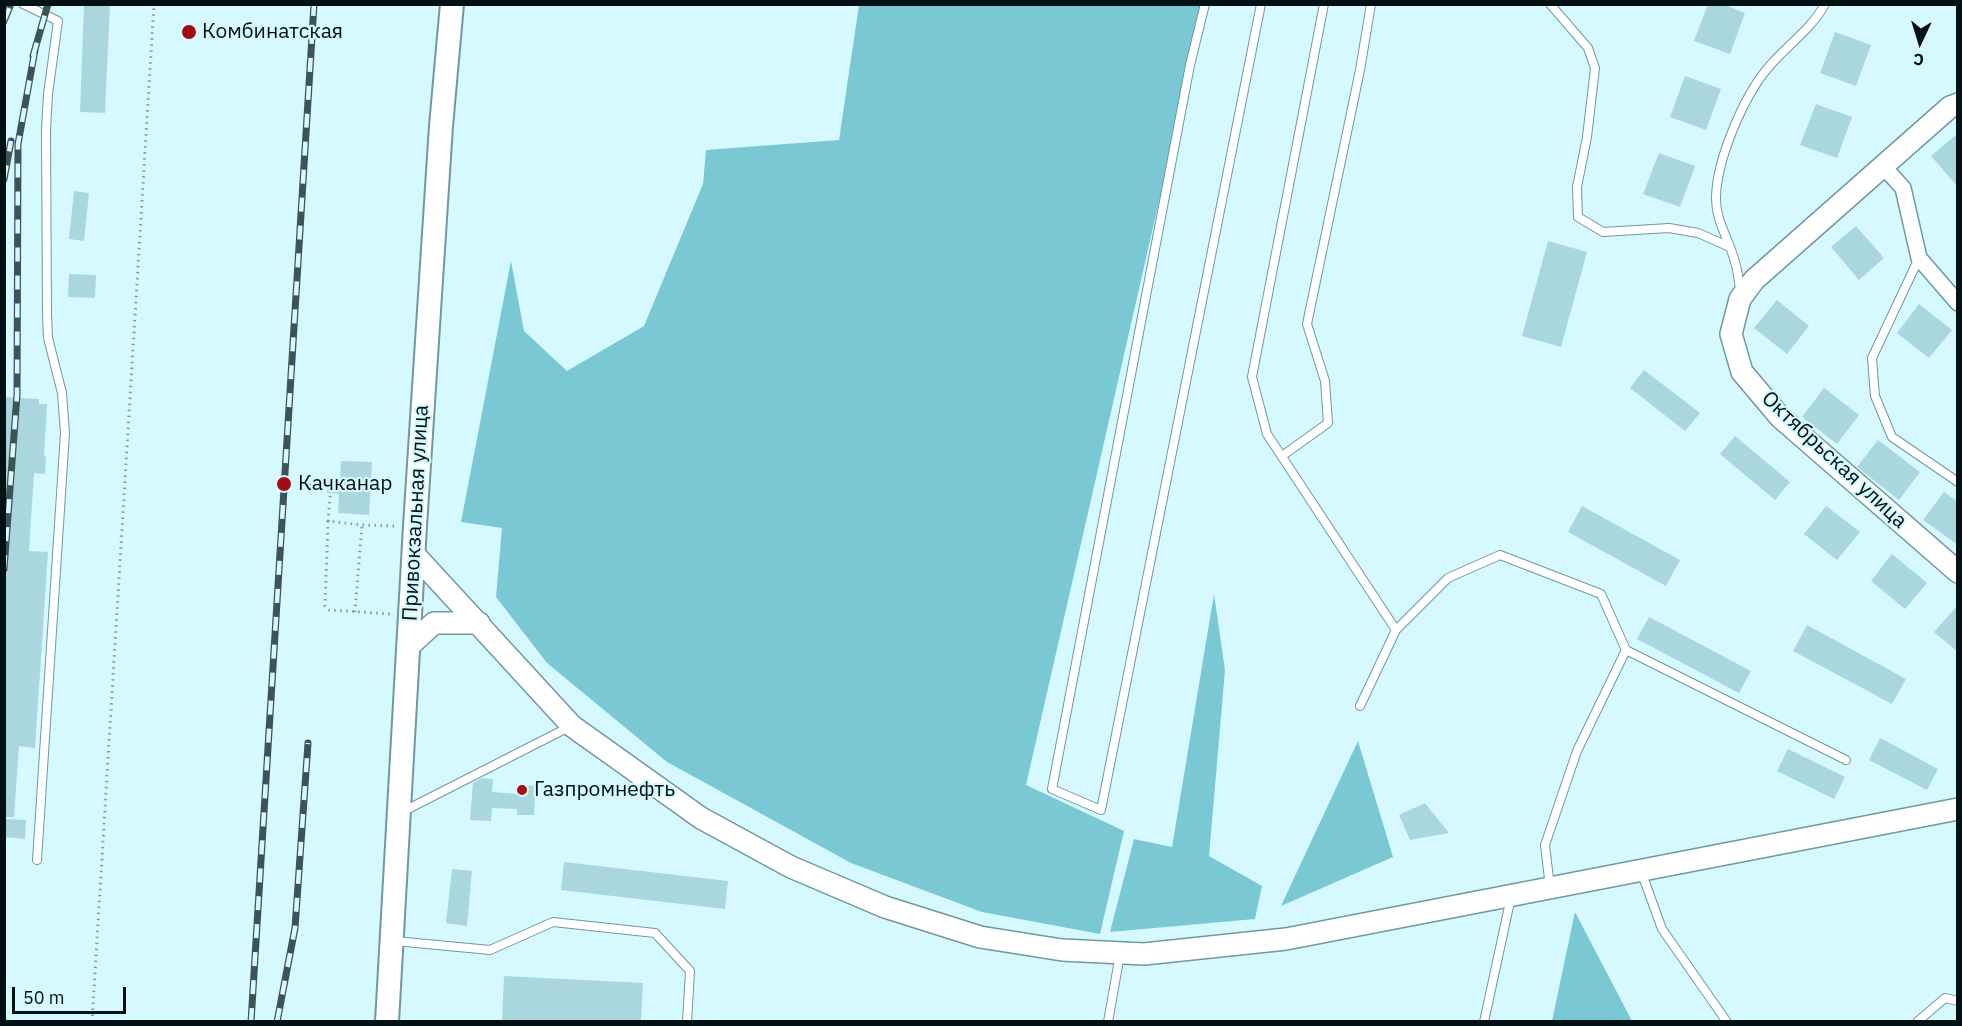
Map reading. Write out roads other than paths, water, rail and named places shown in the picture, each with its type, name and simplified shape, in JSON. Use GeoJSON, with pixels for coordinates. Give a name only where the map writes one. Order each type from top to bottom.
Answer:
{"type":"FeatureCollection","features":[{"type":"Feature","properties":{"kind":"main road","name":"Привокзальная улица"},"geometry":{"type":"LineString","coordinates":[[387,1022],[415,526],[441,126],[452,4]]}},
{"type":"Feature","properties":{"kind":"street"},"geometry":{"type":"LineString","coordinates":[[1740,299],[1754,280],[1882,165],[1950,107],[1958,104]]}},
{"type":"Feature","properties":{"kind":"street"},"geometry":{"type":"LineString","coordinates":[[1882,165],[1903,188],[1919,258],[1958,303]]}},
{"type":"Feature","properties":{"kind":"street","name":"Октябрьская улица"},"geometry":{"type":"LineString","coordinates":[[1740,299],[1731,334],[1742,372],[1780,417],[1958,572]]}},
{"type":"Feature","properties":{"kind":"street"},"geometry":{"type":"LineString","coordinates":[[414,554],[572,726],[701,818],[791,867],[885,907],[980,937],[1062,950],[1144,954],[1286,939],[1958,809]]}},
{"type":"Feature","properties":{"kind":"street"},"geometry":{"type":"LineString","coordinates":[[408,647],[434,623],[479,623]]}},
{"type":"Feature","properties":{"kind":"lane"},"geometry":{"type":"LineString","coordinates":[[22,4],[58,21],[48,94],[46,130],[47,315],[50,346],[62,393],[65,433],[37,860]]}},
{"type":"Feature","properties":{"kind":"lane"},"geometry":{"type":"LineString","coordinates":[[1205,4],[1190,65],[1052,789],[1101,810],[1261,4]]}},
{"type":"Feature","properties":{"kind":"lane"},"geometry":{"type":"LineString","coordinates":[[1323,4],[1252,377],[1267,434],[1396,630]]}},
{"type":"Feature","properties":{"kind":"lane"},"geometry":{"type":"LineString","coordinates":[[1282,456],[1328,423],[1325,381],[1307,324],[1360,70],[1371,4]]}},
{"type":"Feature","properties":{"kind":"lane"},"geometry":{"type":"LineString","coordinates":[[1550,4],[1588,48],[1595,68],[1587,137],[1577,187],[1578,217],[1604,232],[1669,228],[1698,233],[1731,247]]}},
{"type":"Feature","properties":{"kind":"lane"},"geometry":{"type":"LineString","coordinates":[[1740,299],[1739,272],[1720,224],[1716,201],[1717,181],[1734,126],[1748,94],[1767,68],[1796,39],[1825,4]]}},
{"type":"Feature","properties":{"kind":"lane"},"geometry":{"type":"LineString","coordinates":[[1919,258],[1872,358],[1875,396],[1892,437],[1958,482]]}},
{"type":"Feature","properties":{"kind":"lane"},"geometry":{"type":"LineString","coordinates":[[1360,706],[1396,630],[1448,578],[1500,555],[1601,594],[1626,650],[1846,760]]}},
{"type":"Feature","properties":{"kind":"lane"},"geometry":{"type":"LineString","coordinates":[[1551,888],[1545,844],[1577,751],[1626,650]]}},
{"type":"Feature","properties":{"kind":"lane"},"geometry":{"type":"LineString","coordinates":[[398,814],[572,726]]}},
{"type":"Feature","properties":{"kind":"lane"},"geometry":{"type":"LineString","coordinates":[[1641,871],[1662,929],[1727,1022]]}},
{"type":"Feature","properties":{"kind":"lane"},"geometry":{"type":"LineString","coordinates":[[1485,1022],[1511,896]]}},
{"type":"Feature","properties":{"kind":"lane"},"geometry":{"type":"LineString","coordinates":[[391,940],[490,950],[553,922],[655,933],[690,970],[687,1022]]}},
{"type":"Feature","properties":{"kind":"lane"},"geometry":{"type":"LineString","coordinates":[[1108,1022],[1120,953]]}},
{"type":"Feature","properties":{"kind":"lane"},"geometry":{"type":"LineString","coordinates":[[1917,1022],[1946,998],[1958,1001]]}},
{"type":"Feature","properties":{"kind":"railway"},"geometry":{"type":"LineString","coordinates":[[4,21],[11,4]]}},
{"type":"Feature","properties":{"kind":"railway"},"geometry":{"type":"LineString","coordinates":[[33,56],[48,4]]}},
{"type":"Feature","properties":{"kind":"railway"},"geometry":{"type":"LineString","coordinates":[[251,1022],[314,4]]}},
{"type":"Feature","properties":{"kind":"railway"},"geometry":{"type":"LineString","coordinates":[[4,569],[17,395],[18,144],[35,50]]}},
{"type":"Feature","properties":{"kind":"railway"},"geometry":{"type":"LineString","coordinates":[[4,179],[11,141]]}},
{"type":"Feature","properties":{"kind":"railway"},"geometry":{"type":"LineString","coordinates":[[277,1022],[295,928],[308,743]]}},
{"type":"Feature","properties":{"kind":"place","name":"Комбинатская"},"geometry":{"type":"Point","coordinates":[189,32]}},
{"type":"Feature","properties":{"kind":"place","name":"Качканар"},"geometry":{"type":"Point","coordinates":[284,484]}},
{"type":"Feature","properties":{"kind":"place","name":"Газпромнефть"},"geometry":{"type":"Point","coordinates":[522,790]}}]}
